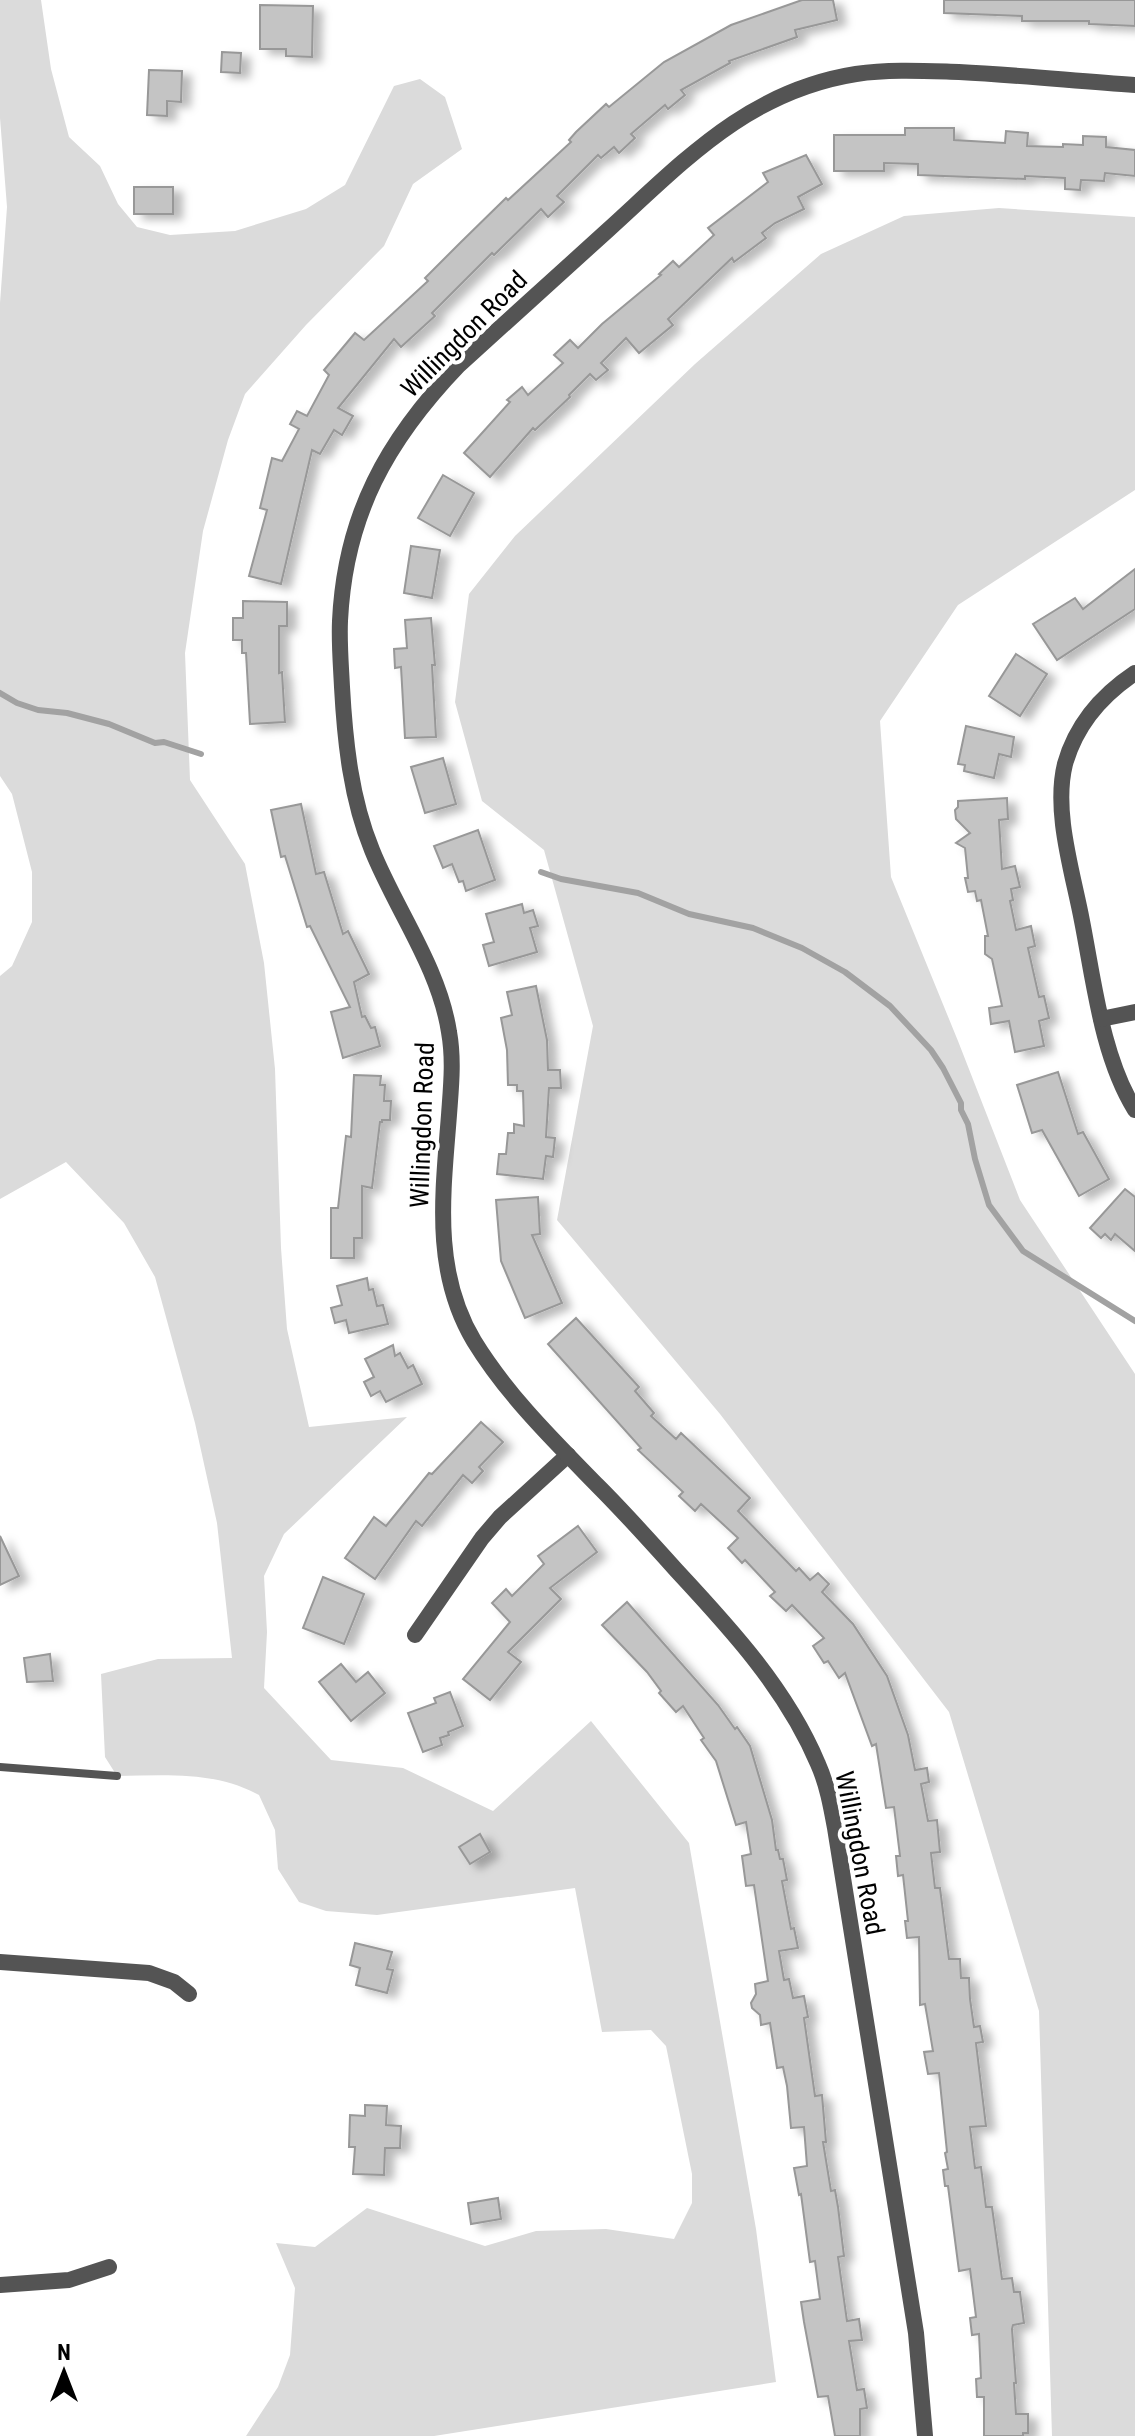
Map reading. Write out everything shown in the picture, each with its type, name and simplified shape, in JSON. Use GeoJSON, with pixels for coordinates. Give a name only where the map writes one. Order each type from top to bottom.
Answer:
{"type":"FeatureCollection","features":[{"type":"Feature","properties":{"kind":"street","name":"Willingdon Road"},"geometry":{"type":"LineString","coordinates":[[925,2436],[916,2333],[835,1828],[819,1766],[799,1724],[763,1670],[716,1613],[494,1372],[457,1309],[448,1276],[442,1206],[452,1074],[449,1028],[432,976],[370,847],[347,748],[339,624],[349,549],[359,516],[390,450],[431,394],[693,152],[726,126],[761,105],[827,80],[882,71],[1006,75],[1135,85]]}},
{"type":"Feature","properties":{"kind":"street"},"geometry":{"type":"LineString","coordinates":[[1135,673],[1110,692],[1082,726],[1065,766],[1062,789],[1068,849],[1101,1019],[1118,1073],[1135,1110]]}},
{"type":"Feature","properties":{"kind":"street"},"geometry":{"type":"LineString","coordinates":[[1101,1019],[1135,1012]]}},
{"type":"Feature","properties":{"kind":"street"},"geometry":{"type":"LineString","coordinates":[[415,1635],[482,1538],[500,1517],[568,1455]]}},
{"type":"Feature","properties":{"kind":"street"},"geometry":{"type":"LineString","coordinates":[[0,1962],[149,1973],[174,1982],[189,1994]]}},
{"type":"Feature","properties":{"kind":"street"},"geometry":{"type":"LineString","coordinates":[[0,2285],[69,2280],[109,2267]]}},
{"type":"Feature","properties":{"kind":"lane"},"geometry":{"type":"LineString","coordinates":[[0,1767],[117,1776]]}},
{"type":"Feature","properties":{"kind":"shaded area"},"geometry":{"type":"Polygon","coordinates":[[[0,0],[41,0],[51,69],[69,137],[100,166],[118,204],[137,227],[170,235],[235,231],[306,209],[345,185],[394,86],[420,79],[445,97],[462,149],[413,184],[384,246],[306,325],[245,394],[228,440],[203,531],[185,653],[190,780],[245,864],[264,963],[275,1069],[287,1329],[309,1427],[407,1417],[284,1534],[264,1576],[267,1632],[264,1688],[331,1760],[403,1768],[493,1811],[591,1721],[689,1843],[756,2229],[776,2382],[434,2436],[246,2436],[278,2387],[290,2355],[295,2288],[276,2243],[315,2247],[367,2208],[485,2246],[536,2231],[606,2229],[674,2239],[692,2203],[692,2174],[666,2046],[651,2030],[602,2032],[575,1888],[377,1915],[326,1911],[299,1902],[278,1869],[275,1830],[259,1795],[208,1778],[117,1776],[105,1757],[101,1674],[158,1659],[232,1658],[217,1523],[195,1423],[155,1277],[124,1223],[66,1162],[0,1199],[0,976],[12,966],[32,922],[32,872],[12,794],[0,776],[0,303],[7,207],[0,118],[0,0]]]}},
{"type":"Feature","properties":{"kind":"shaded area"},"geometry":{"type":"Polygon","coordinates":[[[999,208],[1135,217],[1135,490],[958,605],[880,721],[891,877],[1020,1200],[1135,1374],[1135,2436],[1052,2436],[1039,2011],[949,1712],[720,1414],[557,1220],[593,1026],[544,850],[482,801],[455,702],[469,594],[515,536],[695,364],[821,254],[904,216],[999,208]]]}},
{"type":"Feature","properties":{"kind":"building"},"geometry":{"type":"Polygon","coordinates":[[[802,0],[833,0],[837,20],[795,30],[797,37],[729,61],[681,90],[685,95],[668,109],[665,105],[631,134],[635,138],[619,153],[614,147],[601,158],[598,155],[557,196],[564,202],[548,217],[541,209],[494,255],[492,253],[432,313],[435,316],[401,347],[394,339],[338,408],[353,416],[342,435],[334,430],[320,454],[312,450],[281,584],[249,576],[267,510],[260,508],[272,458],[282,461],[299,429],[290,424],[297,411],[307,416],[329,375],[324,370],[355,333],[364,340],[428,281],[425,278],[506,198],[508,200],[571,142],[569,140],[576,132],[606,104],[609,107],[664,62],[731,25],[802,0]]]}},
{"type":"Feature","properties":{"kind":"building"},"geometry":{"type":"Polygon","coordinates":[[[944,0],[1135,0],[1135,26],[1089,24],[1089,21],[1022,21],[1022,16],[944,13],[944,0]]]}},
{"type":"Feature","properties":{"kind":"building"},"geometry":{"type":"Polygon","coordinates":[[[260,5],[313,6],[312,57],[286,56],[286,49],[260,49],[260,5]]]}},
{"type":"Feature","properties":{"kind":"building"},"geometry":{"type":"Polygon","coordinates":[[[222,52],[241,53],[240,73],[221,72],[222,52]]]}},
{"type":"Feature","properties":{"kind":"building"},"geometry":{"type":"Polygon","coordinates":[[[149,70],[182,71],[181,102],[167,101],[167,116],[147,115],[149,70]]]}},
{"type":"Feature","properties":{"kind":"building"},"geometry":{"type":"Polygon","coordinates":[[[905,128],[954,128],[954,140],[1005,143],[1006,131],[1028,133],[1027,146],[1083,145],[1083,136],[1106,137],[1106,147],[1135,150],[1135,176],[1105,173],[1104,181],[1081,180],[1080,190],[1065,189],[1065,178],[918,175],[918,164],[884,163],[884,171],[834,171],[834,135],[905,135],[905,128]]]}},
{"type":"Feature","properties":{"kind":"building"},"geometry":{"type":"Polygon","coordinates":[[[806,155],[822,184],[798,197],[804,209],[775,223],[762,233],[766,238],[734,262],[732,258],[668,319],[673,325],[639,353],[626,338],[601,363],[608,370],[596,380],[590,374],[570,397],[535,430],[533,428],[490,477],[464,453],[510,402],[507,400],[522,387],[528,395],[563,363],[554,355],[570,340],[578,348],[673,261],[679,267],[714,235],[708,228],[768,182],[763,173],[806,155]]]}},
{"type":"Feature","properties":{"kind":"building"},"geometry":{"type":"Polygon","coordinates":[[[134,187],[173,187],[173,214],[134,214],[134,187]]]}},
{"type":"Feature","properties":{"kind":"building"},"geometry":{"type":"Polygon","coordinates":[[[443,475],[474,493],[450,536],[418,518],[443,475]]]}},
{"type":"Feature","properties":{"kind":"building"},"geometry":{"type":"Polygon","coordinates":[[[411,546],[440,550],[432,598],[404,593],[411,546]]]}},
{"type":"Feature","properties":{"kind":"building"},"geometry":{"type":"Polygon","coordinates":[[[1135,569],[1135,609],[1057,660],[1033,624],[1075,598],[1083,609],[1135,569]]]}},
{"type":"Feature","properties":{"kind":"building"},"geometry":{"type":"Polygon","coordinates":[[[243,601],[287,602],[287,626],[279,626],[279,673],[282,672],[285,722],[250,724],[246,653],[242,653],[242,640],[233,640],[233,618],[243,618],[243,601]]]}},
{"type":"Feature","properties":{"kind":"building"},"geometry":{"type":"Polygon","coordinates":[[[431,618],[436,737],[405,738],[401,667],[395,668],[394,649],[407,648],[405,620],[431,618]]]}},
{"type":"Feature","properties":{"kind":"building"},"geometry":{"type":"Polygon","coordinates":[[[1016,654],[1047,674],[1020,716],[989,696],[1016,654]]]}},
{"type":"Feature","properties":{"kind":"building"},"geometry":{"type":"Polygon","coordinates":[[[966,726],[1014,737],[1011,757],[999,754],[994,778],[964,771],[965,765],[958,764],[966,726]]]}},
{"type":"Feature","properties":{"kind":"building"},"geometry":{"type":"Polygon","coordinates":[[[443,758],[456,804],[425,813],[411,767],[443,758]]]}},
{"type":"Feature","properties":{"kind":"building"},"geometry":{"type":"Polygon","coordinates":[[[1007,798],[1008,819],[999,820],[1002,869],[1015,866],[1020,887],[1011,889],[1013,900],[1010,901],[1016,930],[1031,926],[1035,946],[1028,948],[1039,997],[1044,996],[1049,1018],[1039,1021],[1044,1046],[1015,1052],[1009,1021],[991,1024],[989,1008],[1002,1006],[992,959],[985,954],[985,936],[988,936],[981,900],[977,901],[975,891],[968,892],[965,848],[956,843],[970,833],[956,819],[958,801],[1007,798]]]}},
{"type":"Feature","properties":{"kind":"building"},"geometry":{"type":"Polygon","coordinates":[[[301,804],[316,874],[324,872],[343,934],[348,931],[369,974],[354,982],[362,1017],[365,1016],[371,1028],[375,1027],[380,1046],[343,1058],[331,1012],[350,1007],[310,926],[307,927],[285,856],[281,857],[271,810],[301,804]]]}},
{"type":"Feature","properties":{"kind":"building"},"geometry":{"type":"Polygon","coordinates":[[[478,830],[495,880],[466,891],[452,864],[443,868],[434,846],[478,830]]]}},
{"type":"Feature","properties":{"kind":"building"},"geometry":{"type":"Polygon","coordinates":[[[522,904],[524,913],[533,910],[538,926],[530,928],[537,952],[489,966],[483,945],[494,942],[486,914],[522,904]]]}},
{"type":"Feature","properties":{"kind":"building"},"geometry":{"type":"Polygon","coordinates":[[[536,986],[547,1040],[548,1070],[560,1070],[561,1088],[549,1088],[546,1137],[555,1138],[553,1157],[546,1156],[543,1179],[497,1174],[499,1154],[506,1154],[508,1133],[514,1133],[514,1124],[524,1126],[523,1091],[517,1091],[517,1085],[508,1085],[507,1050],[501,1018],[512,1015],[507,992],[536,986]]]}},
{"type":"Feature","properties":{"kind":"building"},"geometry":{"type":"Polygon","coordinates":[[[1058,1072],[1078,1134],[1083,1132],[1109,1179],[1079,1196],[1042,1130],[1032,1133],[1017,1085],[1058,1072]]]}},
{"type":"Feature","properties":{"kind":"building"},"geometry":{"type":"Polygon","coordinates":[[[354,1075],[381,1076],[380,1085],[385,1085],[384,1101],[391,1101],[390,1120],[380,1122],[372,1188],[362,1186],[362,1238],[354,1238],[354,1258],[331,1258],[331,1208],[338,1208],[346,1136],[351,1137],[354,1075]]]}},
{"type":"Feature","properties":{"kind":"building"},"geometry":{"type":"Polygon","coordinates":[[[1125,1189],[1135,1197],[1135,1251],[1115,1234],[1111,1240],[1105,1234],[1101,1238],[1090,1228],[1125,1189]]]}},
{"type":"Feature","properties":{"kind":"building"},"geometry":{"type":"Polygon","coordinates":[[[538,1197],[540,1234],[532,1235],[562,1303],[525,1318],[501,1261],[496,1200],[538,1197]]]}},
{"type":"Feature","properties":{"kind":"building"},"geometry":{"type":"Polygon","coordinates":[[[367,1278],[377,1306],[383,1305],[388,1324],[349,1333],[346,1320],[335,1323],[331,1308],[342,1305],[337,1286],[367,1278]]]}},
{"type":"Feature","properties":{"kind":"building"},"geometry":{"type":"Polygon","coordinates":[[[576,1318],[639,1387],[635,1391],[654,1413],[651,1416],[676,1439],[681,1433],[750,1498],[738,1511],[796,1571],[799,1568],[810,1580],[818,1573],[829,1584],[822,1592],[853,1624],[887,1676],[908,1735],[915,1770],[927,1768],[929,1782],[921,1784],[928,1821],[937,1820],[940,1852],[931,1853],[935,1888],[940,1888],[949,1959],[960,1959],[961,1978],[969,1978],[974,2027],[980,2026],[983,2042],[976,2043],[986,2126],[970,2127],[975,2168],[981,2167],[986,2207],[992,2207],[1002,2279],[1012,2278],[1014,2292],[1020,2292],[1024,2323],[1013,2325],[1012,2329],[1016,2414],[1028,2414],[1028,2433],[1023,2433],[1023,2436],[984,2436],[984,2397],[977,2397],[976,2379],[981,2378],[979,2334],[972,2335],[970,2318],[976,2317],[970,2269],[959,2271],[948,2186],[945,2186],[943,2170],[948,2169],[939,2073],[928,2074],[924,2052],[933,2051],[925,2004],[920,2005],[919,1937],[907,1938],[903,1875],[898,1876],[896,1856],[900,1856],[894,1807],[886,1808],[876,1744],[872,1746],[845,1673],[839,1678],[813,1646],[824,1638],[792,1605],[786,1611],[770,1596],[775,1592],[745,1560],[742,1563],[728,1548],[738,1538],[701,1504],[695,1511],[679,1496],[683,1492],[638,1450],[641,1448],[548,1344],[576,1318]]]}},
{"type":"Feature","properties":{"kind":"building"},"geometry":{"type":"Polygon","coordinates":[[[393,1345],[395,1356],[400,1353],[408,1368],[413,1365],[422,1384],[386,1402],[380,1391],[371,1396],[364,1382],[374,1377],[365,1359],[393,1345]]]}},
{"type":"Feature","properties":{"kind":"building"},"geometry":{"type":"Polygon","coordinates":[[[481,1422],[503,1442],[479,1467],[483,1471],[472,1483],[463,1475],[422,1526],[416,1521],[375,1579],[345,1558],[374,1517],[386,1526],[429,1473],[432,1474],[481,1422]]]}},
{"type":"Feature","properties":{"kind":"building"},"geometry":{"type":"Polygon","coordinates":[[[578,1526],[597,1552],[550,1588],[561,1599],[508,1652],[521,1662],[490,1700],[463,1679],[510,1622],[492,1603],[506,1589],[512,1596],[544,1564],[538,1556],[578,1526]]]}},
{"type":"Feature","properties":{"kind":"building"},"geometry":{"type":"Polygon","coordinates":[[[0,1536],[19,1576],[0,1585],[0,1536]]]}},
{"type":"Feature","properties":{"kind":"building"},"geometry":{"type":"Polygon","coordinates":[[[323,1577],[364,1594],[344,1644],[303,1628],[323,1577]]]}},
{"type":"Feature","properties":{"kind":"building"},"geometry":{"type":"Polygon","coordinates":[[[627,1602],[718,1705],[735,1729],[737,1727],[750,1746],[772,1820],[776,1850],[783,1859],[787,1880],[782,1881],[798,1948],[779,1951],[784,1980],[789,1979],[793,1998],[804,1996],[808,2017],[804,2018],[815,2096],[822,2095],[826,2142],[823,2142],[831,2191],[835,2190],[838,2207],[844,2256],[838,2257],[847,2321],[859,2319],[862,2340],[849,2341],[857,2390],[864,2389],[867,2408],[860,2409],[860,2436],[835,2436],[828,2396],[818,2397],[804,2322],[801,2302],[820,2299],[815,2261],[810,2262],[801,2194],[794,2168],[807,2166],[804,2127],[791,2128],[787,2086],[783,2067],[777,2068],[770,2023],[761,2025],[760,2015],[751,2003],[756,1994],[755,1984],[768,1981],[754,1885],[746,1886],[742,1856],[751,1854],[746,1822],[736,1825],[716,1761],[683,1706],[676,1712],[659,1693],[661,1691],[647,1672],[602,1625],[627,1602]]]}},
{"type":"Feature","properties":{"kind":"building"},"geometry":{"type":"Polygon","coordinates":[[[50,1654],[53,1681],[27,1682],[24,1658],[50,1654]]]}},
{"type":"Feature","properties":{"kind":"building"},"geometry":{"type":"Polygon","coordinates":[[[341,1664],[356,1682],[368,1672],[385,1693],[351,1721],[319,1682],[341,1664]]]}},
{"type":"Feature","properties":{"kind":"building"},"geometry":{"type":"Polygon","coordinates":[[[450,1692],[463,1726],[440,1738],[442,1745],[423,1752],[408,1713],[436,1703],[434,1698],[450,1692]]]}},
{"type":"Feature","properties":{"kind":"building"},"geometry":{"type":"Polygon","coordinates":[[[480,1834],[490,1852],[470,1864],[459,1847],[480,1834]]]}},
{"type":"Feature","properties":{"kind":"building"},"geometry":{"type":"Polygon","coordinates":[[[355,1943],[392,1952],[387,1969],[393,1970],[387,1993],[356,1985],[360,1968],[350,1965],[355,1943]]]}},
{"type":"Feature","properties":{"kind":"building"},"geometry":{"type":"Polygon","coordinates":[[[365,2105],[387,2106],[386,2125],[401,2126],[400,2148],[385,2148],[384,2175],[353,2174],[355,2147],[349,2147],[350,2115],[365,2116],[365,2105]]]}},
{"type":"Feature","properties":{"kind":"building"},"geometry":{"type":"Polygon","coordinates":[[[498,2198],[501,2219],[471,2224],[468,2203],[498,2198]]]}},
{"type":"Feature","properties":{"kind":"waterway"},"geometry":{"type":"LineString","coordinates":[[0,693],[38,710],[67,713],[109,724],[155,743],[164,742],[201,754]]}},
{"type":"Feature","properties":{"kind":"waterway"},"geometry":{"type":"LineString","coordinates":[[541,872],[561,879],[638,893],[689,914],[753,928],[802,948],[845,972],[890,1006],[931,1050],[943,1068],[961,1103],[989,1205],[1023,1251],[1135,1321]]}}]}
